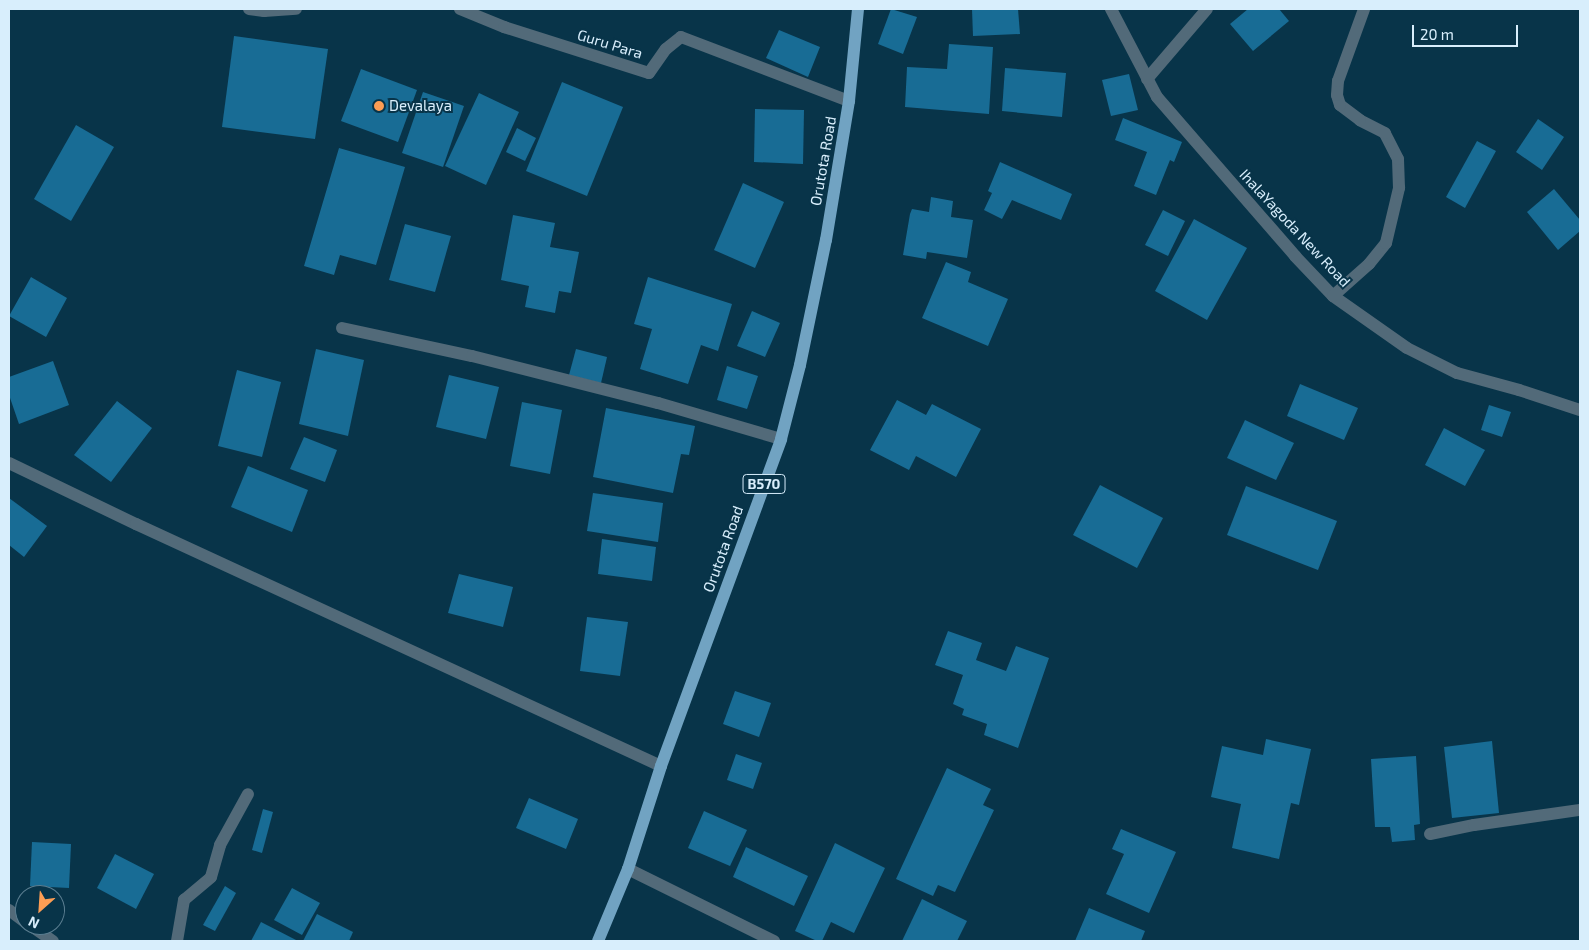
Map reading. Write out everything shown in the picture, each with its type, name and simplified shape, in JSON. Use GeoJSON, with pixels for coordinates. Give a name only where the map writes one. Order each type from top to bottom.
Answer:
{"type":"FeatureCollection","features":[{"type":"Feature","properties":{"kind":"main road","name":"Orutota Road"},"geometry":{"type":"LineString","coordinates":[[598,941],[628,869],[661,766],[781,439],[800,365],[826,240],[849,101],[858,9]]}},
{"type":"Feature","properties":{"kind":"street"},"geometry":{"type":"LineString","coordinates":[[248,9],[264,11],[296,9]]}},
{"type":"Feature","properties":{"kind":"street","name":"Guru Para"},"geometry":{"type":"LineString","coordinates":[[460,9],[504,27],[649,73],[666,49],[681,38],[849,101]]}},
{"type":"Feature","properties":{"kind":"street","name":"IhalaYagoda New Road"},"geometry":{"type":"LineString","coordinates":[[1111,9],[1157,97],[1203,152],[1333,296],[1407,348],[1457,373],[1519,390],[1580,410]]}},
{"type":"Feature","properties":{"kind":"street"},"geometry":{"type":"LineString","coordinates":[[1147,79],[1207,9]]}},
{"type":"Feature","properties":{"kind":"street"},"geometry":{"type":"LineString","coordinates":[[1333,296],[1369,264],[1386,243],[1399,188],[1398,159],[1384,133],[1360,120],[1340,105],[1337,95],[1338,81],[1364,9]]}},
{"type":"Feature","properties":{"kind":"street"},"geometry":{"type":"LineString","coordinates":[[342,328],[472,356],[658,403],[781,439]]}},
{"type":"Feature","properties":{"kind":"street"},"geometry":{"type":"LineString","coordinates":[[9,463],[136,524],[661,766]]}},
{"type":"Feature","properties":{"kind":"street"},"geometry":{"type":"LineString","coordinates":[[177,941],[184,900],[211,877],[220,845],[248,794]]}},
{"type":"Feature","properties":{"kind":"street"},"geometry":{"type":"LineString","coordinates":[[1430,834],[1580,810]]}},
{"type":"Feature","properties":{"kind":"street"},"geometry":{"type":"LineString","coordinates":[[628,869],[774,941]]}},
{"type":"Feature","properties":{"kind":"building"},"geometry":{"type":"Polygon","coordinates":[[[891,9],[917,17],[903,54],[878,44],[891,9]]]}},
{"type":"Feature","properties":{"kind":"building"},"geometry":{"type":"Polygon","coordinates":[[[972,9],[1018,9],[1020,34],[973,36],[972,9]]]}},
{"type":"Feature","properties":{"kind":"building"},"geometry":{"type":"Polygon","coordinates":[[[1248,9],[1279,9],[1289,21],[1253,51],[1230,24],[1248,9]]]}},
{"type":"Feature","properties":{"kind":"building"},"geometry":{"type":"Polygon","coordinates":[[[779,30],[820,47],[808,77],[766,58],[779,30]]]}},
{"type":"Feature","properties":{"kind":"building"},"geometry":{"type":"Polygon","coordinates":[[[234,36],[328,49],[315,139],[222,127],[234,36]]]}},
{"type":"Feature","properties":{"kind":"building"},"geometry":{"type":"Polygon","coordinates":[[[949,44],[993,47],[989,114],[905,107],[907,67],[947,69],[949,44]]]}},
{"type":"Feature","properties":{"kind":"building"},"geometry":{"type":"Polygon","coordinates":[[[1005,68],[1066,73],[1062,117],[1002,111],[1005,68]]]}},
{"type":"Feature","properties":{"kind":"building","name":"Devalaya"},"geometry":{"type":"Polygon","coordinates":[[[361,69],[417,90],[398,142],[341,121],[361,69]]]}},
{"type":"Feature","properties":{"kind":"building"},"geometry":{"type":"Polygon","coordinates":[[[1129,74],[1138,110],[1111,116],[1102,80],[1129,74]]]}},
{"type":"Feature","properties":{"kind":"building"},"geometry":{"type":"Polygon","coordinates":[[[562,82],[623,107],[587,196],[526,171],[562,82]]]}},
{"type":"Feature","properties":{"kind":"building"},"geometry":{"type":"Polygon","coordinates":[[[423,92],[464,106],[443,167],[402,153],[423,92]]]}},
{"type":"Feature","properties":{"kind":"building"},"geometry":{"type":"Polygon","coordinates":[[[479,93],[519,112],[486,185],[445,166],[479,93]]]}},
{"type":"Feature","properties":{"kind":"building"},"geometry":{"type":"Polygon","coordinates":[[[755,109],[804,110],[803,164],[754,162],[755,109]]]}},
{"type":"Feature","properties":{"kind":"building"},"geometry":{"type":"Polygon","coordinates":[[[1123,118],[1182,142],[1174,162],[1170,160],[1156,195],[1134,186],[1147,152],[1115,140],[1123,118]]]}},
{"type":"Feature","properties":{"kind":"building"},"geometry":{"type":"Polygon","coordinates":[[[1538,119],[1564,137],[1542,170],[1516,152],[1538,119]]]}},
{"type":"Feature","properties":{"kind":"building"},"geometry":{"type":"Polygon","coordinates":[[[76,125],[114,147],[71,221],[34,199],[76,125]]]}},
{"type":"Feature","properties":{"kind":"building"},"geometry":{"type":"Polygon","coordinates":[[[517,128],[536,138],[525,161],[506,152],[517,128]]]}},
{"type":"Feature","properties":{"kind":"building"},"geometry":{"type":"Polygon","coordinates":[[[1477,141],[1496,151],[1465,208],[1446,197],[1477,141]]]}},
{"type":"Feature","properties":{"kind":"building"},"geometry":{"type":"Polygon","coordinates":[[[339,148],[405,167],[376,265],[340,255],[334,275],[304,266],[339,148]]]}},
{"type":"Feature","properties":{"kind":"building"},"geometry":{"type":"Polygon","coordinates":[[[1000,162],[1072,194],[1061,220],[1012,200],[1002,219],[984,210],[992,193],[988,191],[1000,162]]]}},
{"type":"Feature","properties":{"kind":"building"},"geometry":{"type":"Polygon","coordinates":[[[743,183],[784,202],[755,268],[714,250],[743,183]]]}},
{"type":"Feature","properties":{"kind":"building"},"geometry":{"type":"Polygon","coordinates":[[[1554,189],[1580,220],[1580,231],[1558,250],[1527,212],[1554,189]]]}},
{"type":"Feature","properties":{"kind":"building"},"geometry":{"type":"Polygon","coordinates":[[[931,197],[953,201],[951,217],[973,220],[967,258],[927,252],[926,259],[903,255],[912,209],[929,212],[931,197]]]}},
{"type":"Feature","properties":{"kind":"building"},"geometry":{"type":"Polygon","coordinates":[[[1163,210],[1185,221],[1168,256],[1145,245],[1163,210]]]}},
{"type":"Feature","properties":{"kind":"building"},"geometry":{"type":"Polygon","coordinates":[[[513,215],[555,223],[550,247],[579,252],[571,293],[559,291],[555,313],[525,307],[529,286],[501,280],[513,215]]]}},
{"type":"Feature","properties":{"kind":"building"},"geometry":{"type":"Polygon","coordinates":[[[1194,219],[1247,248],[1207,320],[1155,291],[1194,219]]]}},
{"type":"Feature","properties":{"kind":"building"},"geometry":{"type":"Polygon","coordinates":[[[405,224],[451,236],[435,292],[389,280],[405,224]]]}},
{"type":"Feature","properties":{"kind":"building"},"geometry":{"type":"Polygon","coordinates":[[[946,262],[971,272],[968,282],[1008,299],[988,346],[922,318],[946,262]]]}},
{"type":"Feature","properties":{"kind":"building"},"geometry":{"type":"Polygon","coordinates":[[[31,277],[67,298],[46,337],[9,316],[31,277]]]}},
{"type":"Feature","properties":{"kind":"building"},"geometry":{"type":"Polygon","coordinates":[[[648,277],[732,304],[718,351],[701,345],[688,384],[640,369],[652,329],[634,324],[648,277]]]}},
{"type":"Feature","properties":{"kind":"building"},"geometry":{"type":"Polygon","coordinates":[[[752,311],[780,323],[765,357],[737,346],[752,311]]]}},
{"type":"Feature","properties":{"kind":"building"},"geometry":{"type":"Polygon","coordinates":[[[316,349],[364,360],[348,436],[299,424],[316,349]]]}},
{"type":"Feature","properties":{"kind":"building"},"geometry":{"type":"Polygon","coordinates":[[[576,349],[607,357],[601,383],[569,375],[576,349]]]}},
{"type":"Feature","properties":{"kind":"building"},"geometry":{"type":"Polygon","coordinates":[[[53,361],[69,405],[19,424],[9,395],[9,377],[53,361]]]}},
{"type":"Feature","properties":{"kind":"building"},"geometry":{"type":"Polygon","coordinates":[[[727,366],[758,376],[747,409],[717,400],[727,366]]]}},
{"type":"Feature","properties":{"kind":"building"},"geometry":{"type":"Polygon","coordinates":[[[237,370],[281,382],[262,457],[218,446],[237,370]]]}},
{"type":"Feature","properties":{"kind":"building"},"geometry":{"type":"Polygon","coordinates":[[[449,375],[499,387],[486,439],[436,427],[449,375]]]}},
{"type":"Feature","properties":{"kind":"building"},"geometry":{"type":"Polygon","coordinates":[[[1300,384],[1358,408],[1344,440],[1287,416],[1300,384]]]}},
{"type":"Feature","properties":{"kind":"building"},"geometry":{"type":"Polygon","coordinates":[[[897,400],[926,415],[932,404],[981,429],[956,477],[916,456],[909,470],[870,450],[897,400]]]}},
{"type":"Feature","properties":{"kind":"building"},"geometry":{"type":"Polygon","coordinates":[[[117,401],[152,428],[111,482],[74,455],[117,401]]]}},
{"type":"Feature","properties":{"kind":"building"},"geometry":{"type":"Polygon","coordinates":[[[522,402],[562,410],[550,474],[510,466],[522,402]]]}},
{"type":"Feature","properties":{"kind":"building"},"geometry":{"type":"Polygon","coordinates":[[[1489,405],[1511,412],[1502,437],[1481,430],[1489,405]]]}},
{"type":"Feature","properties":{"kind":"building"},"geometry":{"type":"Polygon","coordinates":[[[606,408],[695,426],[689,455],[681,454],[673,493],[593,477],[606,408]]]}},
{"type":"Feature","properties":{"kind":"building"},"geometry":{"type":"Polygon","coordinates":[[[1245,420],[1294,443],[1276,480],[1227,458],[1245,420]]]}},
{"type":"Feature","properties":{"kind":"building"},"geometry":{"type":"Polygon","coordinates":[[[1444,428],[1485,450],[1465,486],[1425,465],[1444,428]]]}},
{"type":"Feature","properties":{"kind":"building"},"geometry":{"type":"Polygon","coordinates":[[[304,437],[337,450],[325,482],[290,469],[304,437]]]}},
{"type":"Feature","properties":{"kind":"building"},"geometry":{"type":"Polygon","coordinates":[[[248,466],[308,490],[292,532],[231,507],[248,466]]]}},
{"type":"Feature","properties":{"kind":"building"},"geometry":{"type":"Polygon","coordinates":[[[1100,485],[1163,518],[1137,568],[1073,535],[1100,485]]]}},
{"type":"Feature","properties":{"kind":"building"},"geometry":{"type":"Polygon","coordinates":[[[1246,486],[1337,521],[1318,570],[1227,535],[1246,486]]]}},
{"type":"Feature","properties":{"kind":"building"},"geometry":{"type":"Polygon","coordinates":[[[593,493],[663,503],[658,542],[587,531],[593,493]]]}},
{"type":"Feature","properties":{"kind":"building"},"geometry":{"type":"Polygon","coordinates":[[[9,498],[47,526],[24,557],[9,545],[9,498]]]}},
{"type":"Feature","properties":{"kind":"building"},"geometry":{"type":"Polygon","coordinates":[[[602,539],[656,547],[652,581],[598,574],[602,539]]]}},
{"type":"Feature","properties":{"kind":"building"},"geometry":{"type":"Polygon","coordinates":[[[459,574],[513,587],[503,627],[448,613],[459,574]]]}},
{"type":"Feature","properties":{"kind":"building"},"geometry":{"type":"Polygon","coordinates":[[[587,617],[628,622],[620,676],[580,671],[587,617]]]}},
{"type":"Feature","properties":{"kind":"building"},"geometry":{"type":"Polygon","coordinates":[[[948,631],[982,643],[976,660],[1006,671],[1016,646],[1049,658],[1018,748],[984,735],[987,724],[962,715],[964,709],[953,704],[963,675],[935,665],[948,631]]]}},
{"type":"Feature","properties":{"kind":"building"},"geometry":{"type":"Polygon","coordinates":[[[735,691],[771,703],[759,737],[723,724],[735,691]]]}},
{"type":"Feature","properties":{"kind":"building"},"geometry":{"type":"Polygon","coordinates":[[[1266,739],[1311,749],[1299,805],[1291,803],[1279,859],[1232,848],[1241,804],[1211,797],[1222,746],[1263,755],[1266,739]]]}},
{"type":"Feature","properties":{"kind":"building"},"geometry":{"type":"Polygon","coordinates":[[[1492,741],[1499,813],[1452,818],[1444,747],[1492,741]]]}},
{"type":"Feature","properties":{"kind":"building"},"geometry":{"type":"Polygon","coordinates":[[[736,754],[762,763],[753,789],[727,780],[736,754]]]}},
{"type":"Feature","properties":{"kind":"building"},"geometry":{"type":"Polygon","coordinates":[[[1416,756],[1420,824],[1414,825],[1415,840],[1392,842],[1390,827],[1375,827],[1371,759],[1416,756]]]}},
{"type":"Feature","properties":{"kind":"building"},"geometry":{"type":"Polygon","coordinates":[[[947,768],[991,789],[983,805],[994,810],[955,892],[938,885],[933,896],[896,879],[947,768]]]}},
{"type":"Feature","properties":{"kind":"building"},"geometry":{"type":"Polygon","coordinates":[[[529,798],[578,819],[566,849],[516,828],[529,798]]]}},
{"type":"Feature","properties":{"kind":"building"},"geometry":{"type":"Polygon","coordinates":[[[263,809],[273,812],[262,853],[252,850],[263,809]]]}},
{"type":"Feature","properties":{"kind":"building"},"geometry":{"type":"Polygon","coordinates":[[[704,811],[747,830],[730,866],[688,848],[704,811]]]}},
{"type":"Feature","properties":{"kind":"building"},"geometry":{"type":"Polygon","coordinates":[[[1121,829],[1176,852],[1149,913],[1106,894],[1124,854],[1112,849],[1121,829]]]}},
{"type":"Feature","properties":{"kind":"building"},"geometry":{"type":"Polygon","coordinates":[[[32,842],[71,844],[69,888],[65,888],[65,885],[30,885],[32,842]]]}},
{"type":"Feature","properties":{"kind":"building"},"geometry":{"type":"Polygon","coordinates":[[[835,843],[885,868],[854,933],[831,922],[822,941],[817,941],[795,931],[835,843]]]}},
{"type":"Feature","properties":{"kind":"building"},"geometry":{"type":"Polygon","coordinates":[[[746,847],[808,876],[794,906],[733,877],[746,847]]]}},
{"type":"Feature","properties":{"kind":"building"},"geometry":{"type":"Polygon","coordinates":[[[115,854],[154,874],[136,909],[97,888],[115,854]]]}},
{"type":"Feature","properties":{"kind":"building"},"geometry":{"type":"Polygon","coordinates":[[[225,886],[236,893],[215,931],[203,925],[225,886]]]}},
{"type":"Feature","properties":{"kind":"building"},"geometry":{"type":"Polygon","coordinates":[[[292,888],[320,903],[302,935],[274,920],[292,888]]]}},
{"type":"Feature","properties":{"kind":"building"},"geometry":{"type":"Polygon","coordinates":[[[922,899],[967,921],[957,941],[902,941],[922,899]]]}},
{"type":"Feature","properties":{"kind":"building"},"geometry":{"type":"Polygon","coordinates":[[[1089,908],[1145,931],[1141,941],[1075,941],[1089,908]]]}},
{"type":"Feature","properties":{"kind":"building"},"geometry":{"type":"Polygon","coordinates":[[[317,914],[353,932],[349,941],[303,941],[317,914]]]}},
{"type":"Feature","properties":{"kind":"building"},"geometry":{"type":"Polygon","coordinates":[[[261,922],[298,941],[251,941],[261,922]]]}},
{"type":"Feature","properties":{"kind":"place","name":"Devalaya"},"geometry":{"type":"Point","coordinates":[379,106]}}]}
